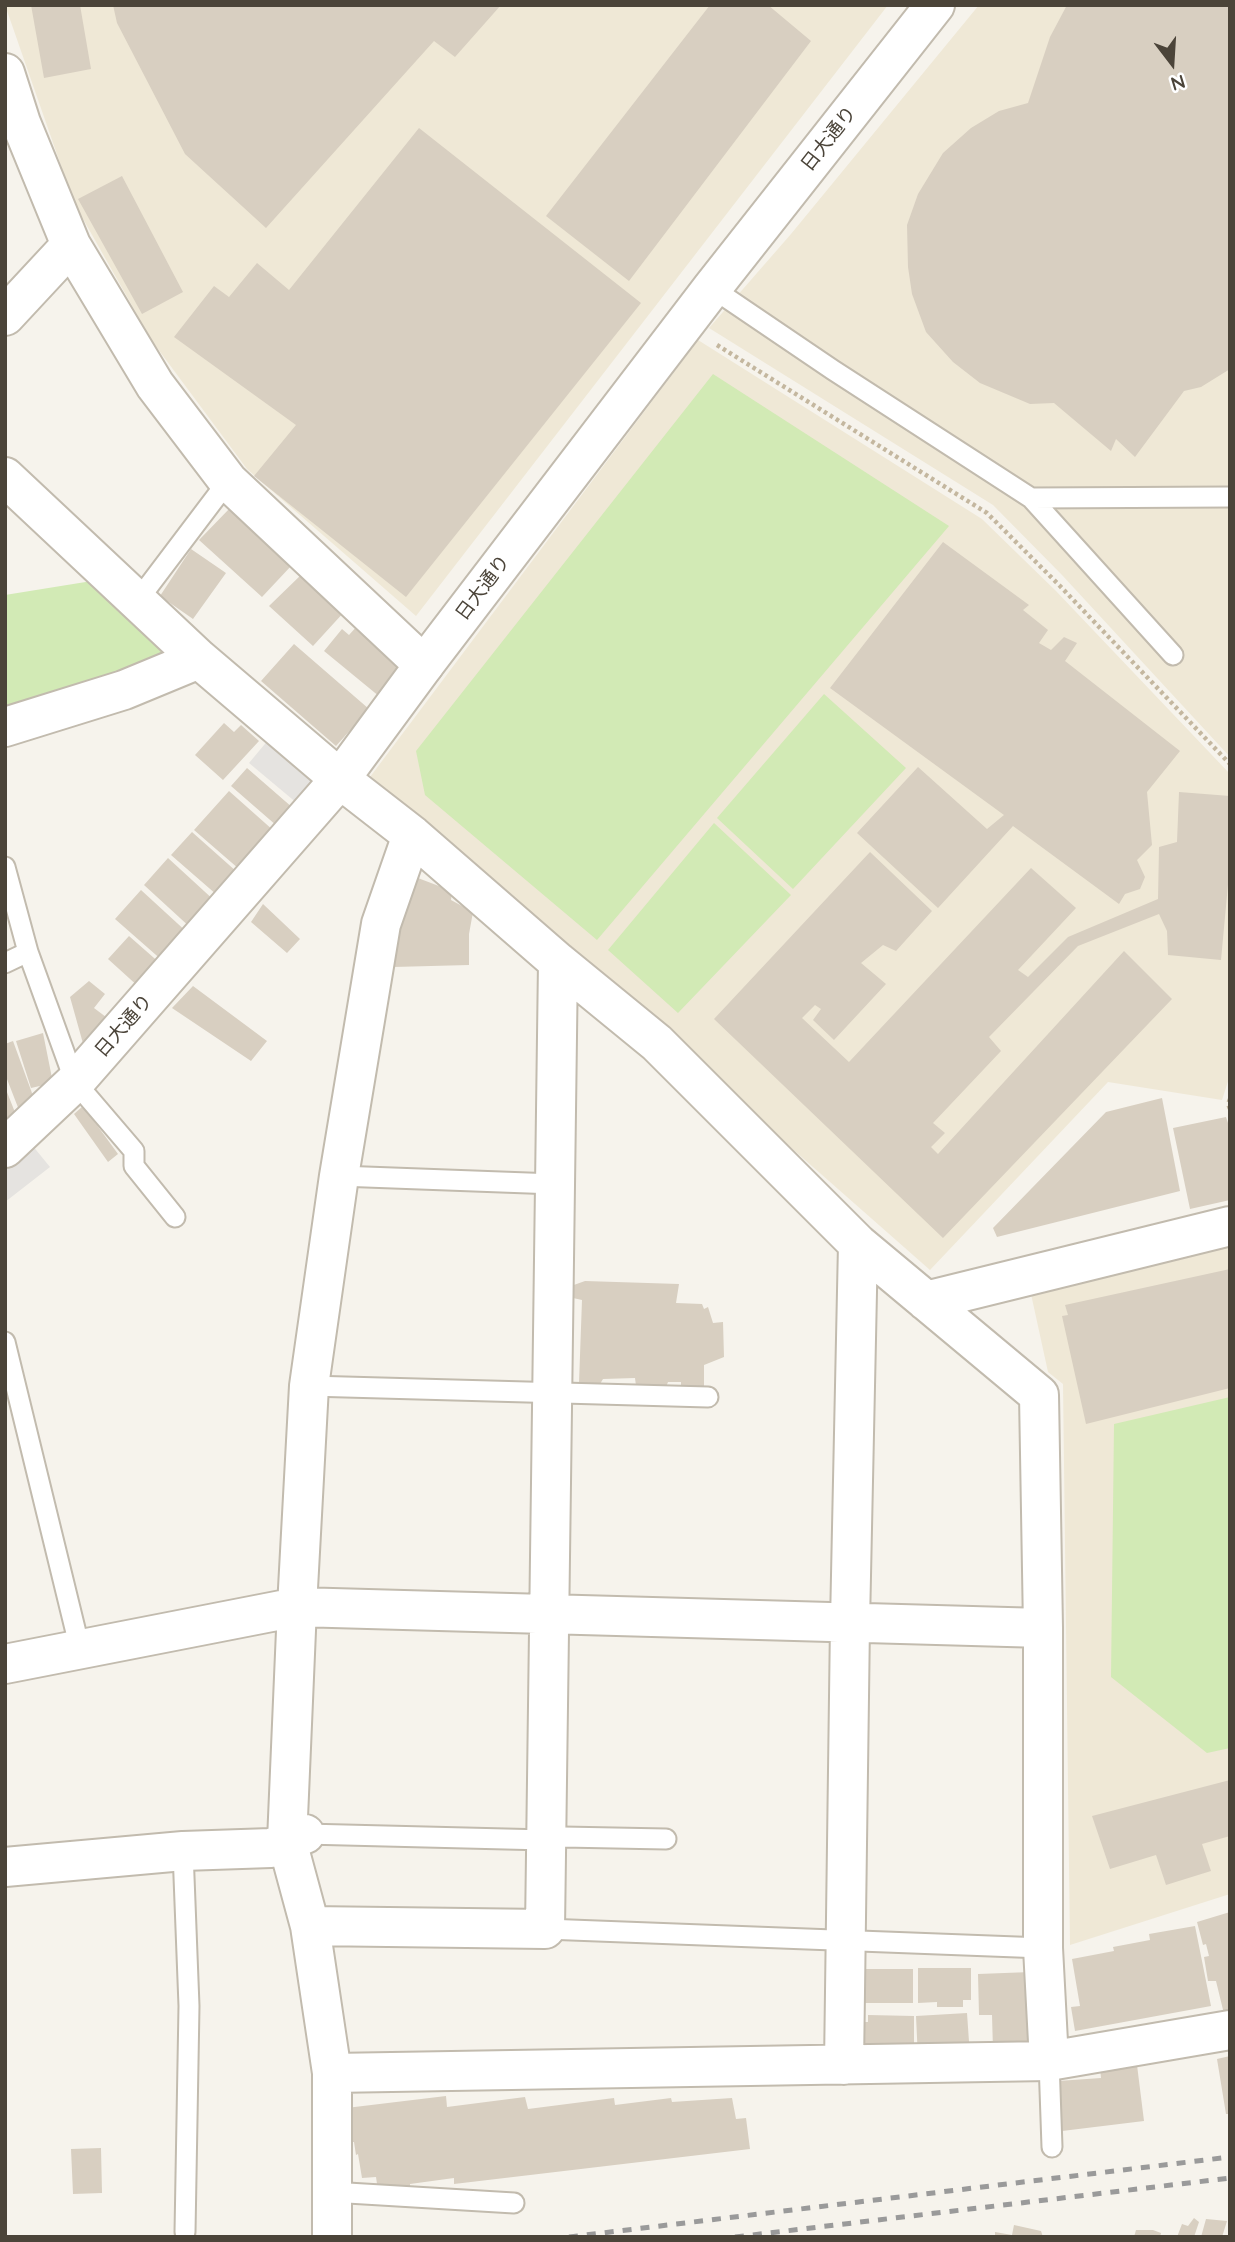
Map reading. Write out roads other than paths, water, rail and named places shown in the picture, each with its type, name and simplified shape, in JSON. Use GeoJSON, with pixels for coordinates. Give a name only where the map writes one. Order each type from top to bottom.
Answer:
{"type":"FeatureCollection","features":[{"type":"Feature","properties":{"kind":"street","name":"日大通り"},"geometry":{"type":"LineString","coordinates":[[5,1148],[75,1082],[340,779],[684,324],[935,5]]}},
{"type":"Feature","properties":{"kind":"street"},"geometry":{"type":"LineString","coordinates":[[5,73],[21,122],[71,245],[156,385],[228,481],[424,665]]}},
{"type":"Feature","properties":{"kind":"street"},"geometry":{"type":"LineString","coordinates":[[5,316],[71,245]]}},
{"type":"Feature","properties":{"kind":"street"},"geometry":{"type":"LineString","coordinates":[[5,477],[199,659],[657,1043],[858,1244],[1039,1395],[1043,1628],[1043,1948],[1049,2061]]}},
{"type":"Feature","properties":{"kind":"street"},"geometry":{"type":"LineString","coordinates":[[5,727],[124,690],[199,659]]}},
{"type":"Feature","properties":{"kind":"street"},"geometry":{"type":"LineString","coordinates":[[332,2237],[332,2073],[296,1837],[297,1607],[309,1386],[339,1176],[381,924],[412,835]]}},
{"type":"Feature","properties":{"kind":"street"},"geometry":{"type":"LineString","coordinates":[[310,1926],[545,1929],[558,962]]}},
{"type":"Feature","properties":{"kind":"street"},"geometry":{"type":"LineString","coordinates":[[926,1301],[1230,1226]]}},
{"type":"Feature","properties":{"kind":"street"},"geometry":{"type":"LineString","coordinates":[[844,2065],[858,1244]]}},
{"type":"Feature","properties":{"kind":"street"},"geometry":{"type":"LineString","coordinates":[[5,1664],[297,1607],[1043,1628]]}},
{"type":"Feature","properties":{"kind":"street"},"geometry":{"type":"LineString","coordinates":[[5,1867],[183,1851],[271,1848],[296,1837]]}},
{"type":"Feature","properties":{"kind":"street"},"geometry":{"type":"LineString","coordinates":[[332,2073],[1049,2061],[1230,2030]]}},
{"type":"Feature","properties":{"kind":"lane"},"geometry":{"type":"LineString","coordinates":[[712,288],[1031,498],[1173,655]]}},
{"type":"Feature","properties":{"kind":"lane"},"geometry":{"type":"LineString","coordinates":[[138,600],[228,481]]}},
{"type":"Feature","properties":{"kind":"lane"},"geometry":{"type":"LineString","coordinates":[[1031,498],[1230,497]]}},
{"type":"Feature","properties":{"kind":"lane"},"geometry":{"type":"LineString","coordinates":[[5,867],[28,952],[75,1082],[134,1151],[134,1166],[175,1217]]}},
{"type":"Feature","properties":{"kind":"lane"},"geometry":{"type":"LineString","coordinates":[[5,963],[28,952]]}},
{"type":"Feature","properties":{"kind":"lane"},"geometry":{"type":"LineString","coordinates":[[339,1176],[555,1184]]}},
{"type":"Feature","properties":{"kind":"lane"},"geometry":{"type":"LineString","coordinates":[[5,1342],[80,1649]]}},
{"type":"Feature","properties":{"kind":"lane"},"geometry":{"type":"LineString","coordinates":[[309,1386],[708,1397]]}},
{"type":"Feature","properties":{"kind":"lane"},"geometry":{"type":"LineString","coordinates":[[296,1837],[666,1839]]}},
{"type":"Feature","properties":{"kind":"lane"},"geometry":{"type":"LineString","coordinates":[[183,1851],[188,2006],[185,2232]]}},
{"type":"Feature","properties":{"kind":"lane"},"geometry":{"type":"LineString","coordinates":[[545,1929],[1043,1948]]}},
{"type":"Feature","properties":{"kind":"lane"},"geometry":{"type":"LineString","coordinates":[[1049,2061],[1052,2147]]}},
{"type":"Feature","properties":{"kind":"lane"},"geometry":{"type":"LineString","coordinates":[[331,2192],[514,2203]]}},
{"type":"Feature","properties":{"kind":"railway"},"geometry":{"type":"LineString","coordinates":[[569,2237],[1230,2157]]}},
{"type":"Feature","properties":{"kind":"railway"},"geometry":{"type":"LineString","coordinates":[[735,2237],[1230,2178]]}}]}
